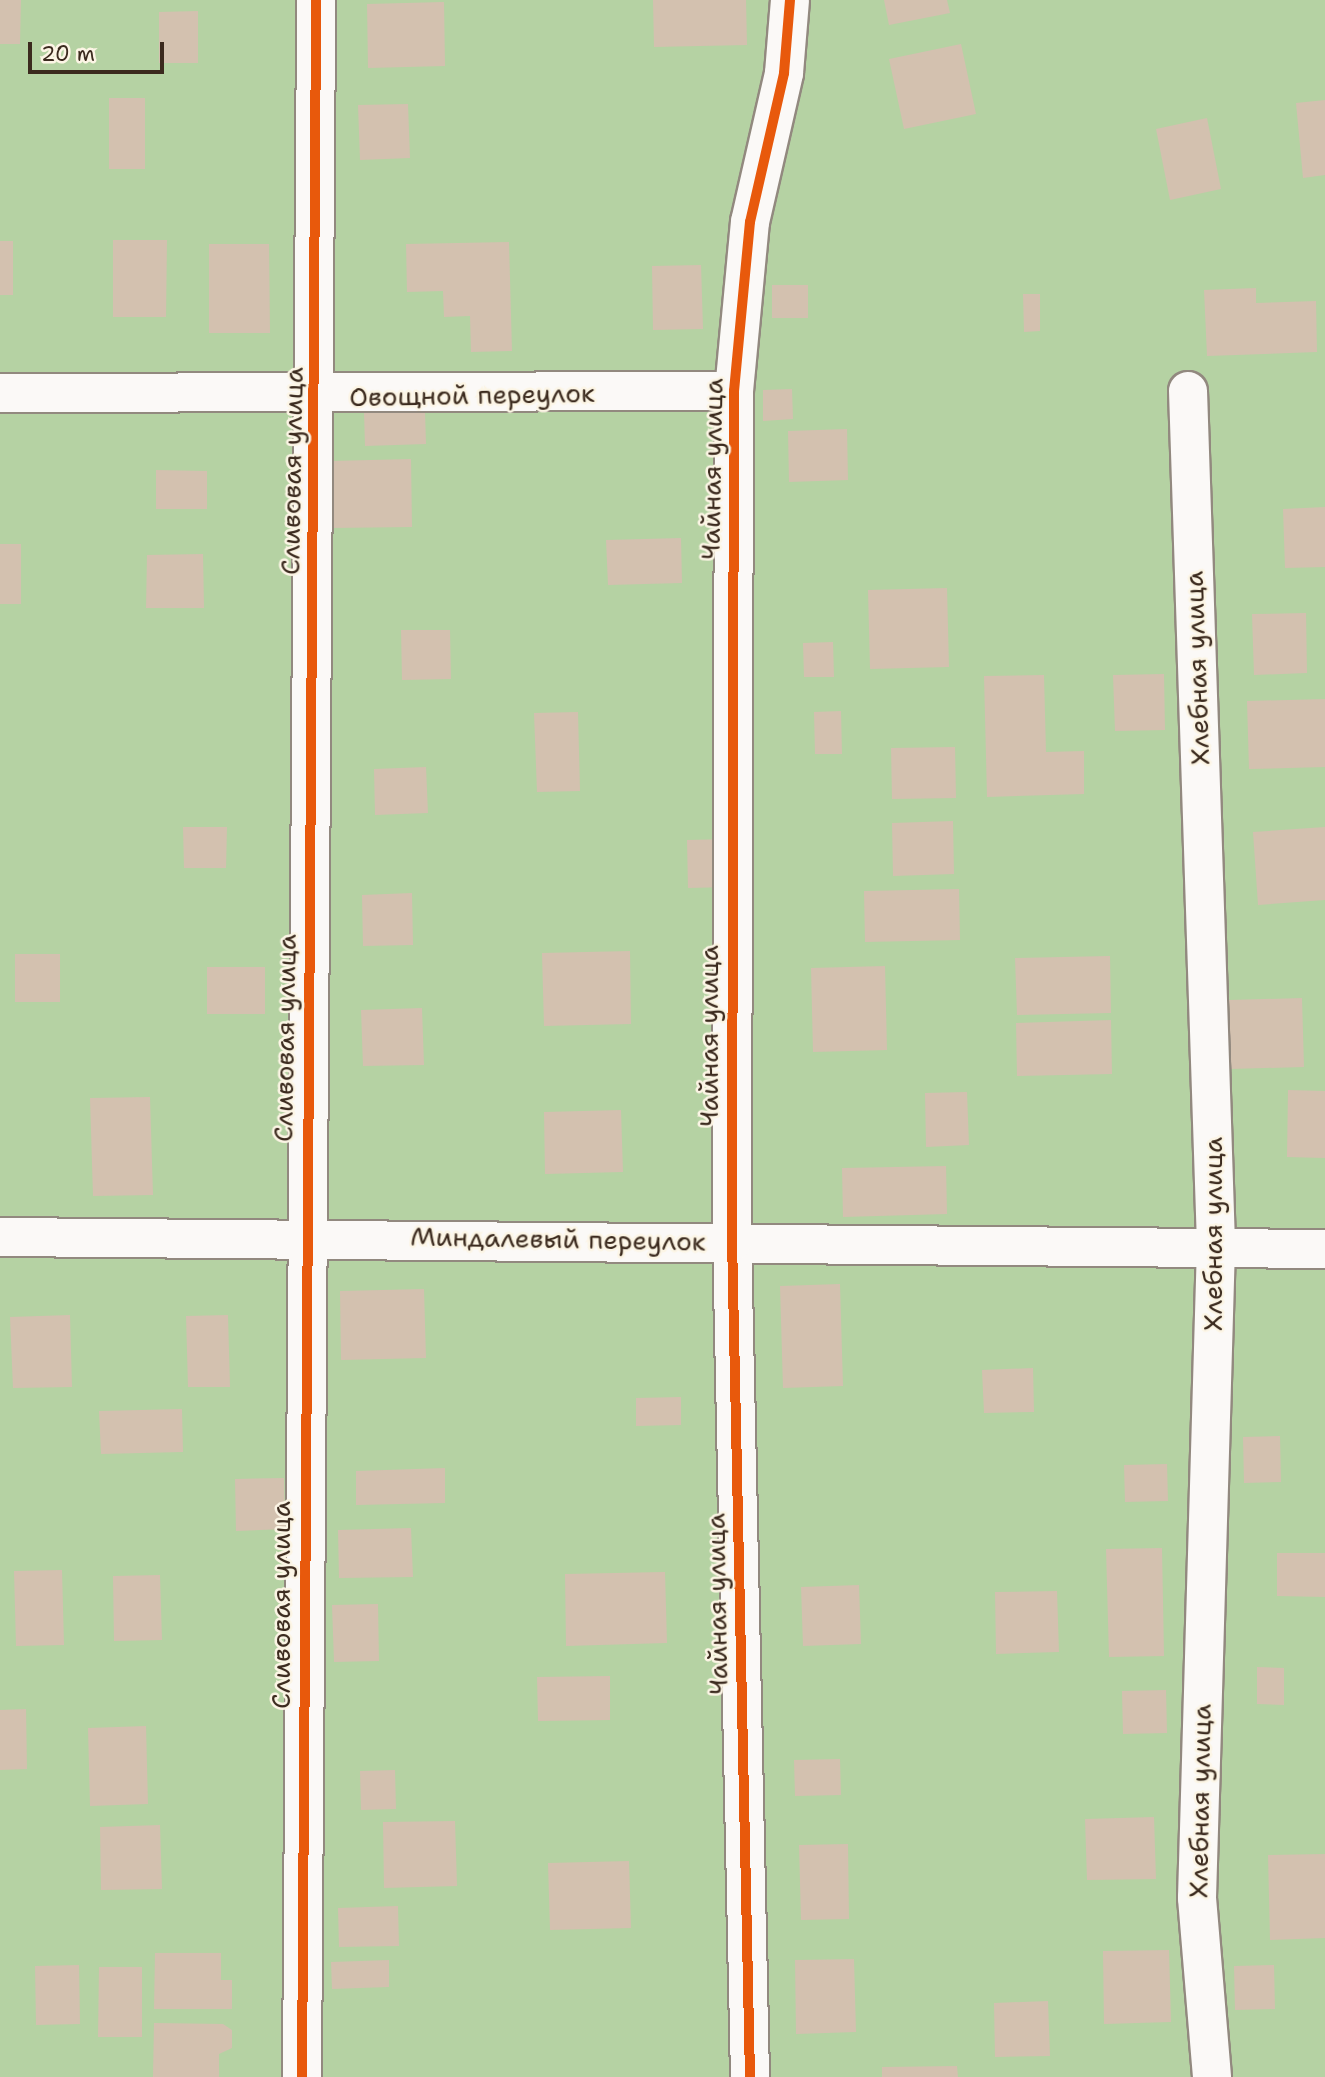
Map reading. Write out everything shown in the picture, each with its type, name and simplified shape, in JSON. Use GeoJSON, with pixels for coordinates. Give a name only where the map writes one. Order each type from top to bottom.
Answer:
{"type":"FeatureCollection","features":[{"type":"Feature","properties":{"kind":"street","name":"Сливовая улица"},"geometry":{"type":"LineString","coordinates":[[302,2077],[305,1236],[316,397],[316,0]]}},
{"type":"Feature","properties":{"kind":"street","name":"Чайная улица"},"geometry":{"type":"LineString","coordinates":[[750,2077],[732,1242],[734,391],[750,222],[784,73],[790,0]]}},
{"type":"Feature","properties":{"kind":"street","name":"Овощной переулок"},"geometry":{"type":"LineString","coordinates":[[0,393],[316,397],[734,391]]}},
{"type":"Feature","properties":{"kind":"street","name":"Хлебная улица"},"geometry":{"type":"LineString","coordinates":[[1188,391],[1216,1246],[1197,1898],[1212,2077]]}},
{"type":"Feature","properties":{"kind":"street","name":"Миндалевый переулок"},"geometry":{"type":"LineString","coordinates":[[0,1237],[305,1236],[1325,1249]]}},
{"type":"Feature","properties":{"kind":"green space"},"geometry":{"type":"Polygon","coordinates":[[[0,0],[1325,0],[1325,2077],[0,2077],[0,0]]]}},
{"type":"Feature","properties":{"kind":"building"},"geometry":{"type":"Polygon","coordinates":[[[0,0],[21,0],[20,44],[0,44],[0,0]]]}},
{"type":"Feature","properties":{"kind":"building"},"geometry":{"type":"Polygon","coordinates":[[[653,0],[746,0],[747,45],[654,47],[653,0]]]}},
{"type":"Feature","properties":{"kind":"building"},"geometry":{"type":"Polygon","coordinates":[[[884,0],[947,0],[950,13],[889,25],[884,0]]]}},
{"type":"Feature","properties":{"kind":"building"},"geometry":{"type":"Polygon","coordinates":[[[444,2],[445,66],[368,68],[367,4],[444,2]]]}},
{"type":"Feature","properties":{"kind":"building"},"geometry":{"type":"Polygon","coordinates":[[[198,11],[198,63],[159,63],[159,12],[198,11]]]}},
{"type":"Feature","properties":{"kind":"building"},"geometry":{"type":"Polygon","coordinates":[[[961,44],[976,114],[904,129],[889,59],[961,44]]]}},
{"type":"Feature","properties":{"kind":"building"},"geometry":{"type":"Polygon","coordinates":[[[109,98],[145,98],[145,169],[109,169],[109,98]]]}},
{"type":"Feature","properties":{"kind":"building"},"geometry":{"type":"Polygon","coordinates":[[[1325,100],[1325,175],[1303,178],[1296,103],[1325,100]]]}},
{"type":"Feature","properties":{"kind":"building"},"geometry":{"type":"Polygon","coordinates":[[[408,104],[410,158],[360,160],[358,105],[408,104]]]}},
{"type":"Feature","properties":{"kind":"building"},"geometry":{"type":"Polygon","coordinates":[[[1207,118],[1221,189],[1170,200],[1156,129],[1207,118]]]}},
{"type":"Feature","properties":{"kind":"building"},"geometry":{"type":"Polygon","coordinates":[[[113,240],[167,240],[166,317],[113,317],[113,240]]]}},
{"type":"Feature","properties":{"kind":"building"},"geometry":{"type":"Polygon","coordinates":[[[0,241],[13,241],[13,295],[0,295],[0,241]]]}},
{"type":"Feature","properties":{"kind":"building"},"geometry":{"type":"Polygon","coordinates":[[[509,242],[512,351],[471,352],[470,316],[444,317],[443,291],[407,292],[406,244],[509,242]]]}},
{"type":"Feature","properties":{"kind":"building"},"geometry":{"type":"Polygon","coordinates":[[[209,244],[269,244],[270,333],[209,333],[209,244]]]}},
{"type":"Feature","properties":{"kind":"building"},"geometry":{"type":"Polygon","coordinates":[[[701,265],[703,329],[653,330],[652,266],[701,265]]]}},
{"type":"Feature","properties":{"kind":"building"},"geometry":{"type":"Polygon","coordinates":[[[772,285],[808,285],[808,318],[772,318],[772,285]]]}},
{"type":"Feature","properties":{"kind":"building"},"geometry":{"type":"Polygon","coordinates":[[[1256,288],[1256,303],[1316,301],[1317,352],[1207,356],[1204,290],[1256,288]]]}},
{"type":"Feature","properties":{"kind":"building"},"geometry":{"type":"Polygon","coordinates":[[[1023,294],[1040,294],[1040,331],[1024,332],[1023,294]]]}},
{"type":"Feature","properties":{"kind":"building"},"geometry":{"type":"Polygon","coordinates":[[[792,389],[793,419],[763,421],[763,390],[792,389]]]}},
{"type":"Feature","properties":{"kind":"building"},"geometry":{"type":"Polygon","coordinates":[[[425,411],[426,444],[365,446],[364,412],[425,411]]]}},
{"type":"Feature","properties":{"kind":"building"},"geometry":{"type":"Polygon","coordinates":[[[847,429],[848,480],[789,482],[788,431],[847,429]]]}},
{"type":"Feature","properties":{"kind":"building"},"geometry":{"type":"Polygon","coordinates":[[[411,459],[412,527],[331,528],[330,461],[411,459]]]}},
{"type":"Feature","properties":{"kind":"building"},"geometry":{"type":"Polygon","coordinates":[[[156,470],[207,471],[207,509],[156,509],[156,470]]]}},
{"type":"Feature","properties":{"kind":"building"},"geometry":{"type":"Polygon","coordinates":[[[1325,507],[1325,567],[1285,568],[1283,509],[1325,507]]]}},
{"type":"Feature","properties":{"kind":"building"},"geometry":{"type":"Polygon","coordinates":[[[681,538],[682,583],[608,585],[606,540],[681,538]]]}},
{"type":"Feature","properties":{"kind":"building"},"geometry":{"type":"Polygon","coordinates":[[[0,544],[21,544],[21,604],[0,604],[0,544]]]}},
{"type":"Feature","properties":{"kind":"building"},"geometry":{"type":"Polygon","coordinates":[[[203,554],[204,608],[146,608],[147,555],[203,554]]]}},
{"type":"Feature","properties":{"kind":"building"},"geometry":{"type":"Polygon","coordinates":[[[947,588],[949,667],[870,669],[868,590],[947,588]]]}},
{"type":"Feature","properties":{"kind":"building"},"geometry":{"type":"Polygon","coordinates":[[[1306,613],[1307,673],[1254,675],[1252,614],[1306,613]]]}},
{"type":"Feature","properties":{"kind":"building"},"geometry":{"type":"Polygon","coordinates":[[[401,630],[450,630],[451,679],[402,680],[401,630]]]}},
{"type":"Feature","properties":{"kind":"building"},"geometry":{"type":"Polygon","coordinates":[[[833,642],[834,677],[804,677],[803,643],[833,642]]]}},
{"type":"Feature","properties":{"kind":"building"},"geometry":{"type":"Polygon","coordinates":[[[1164,674],[1165,730],[1115,731],[1113,675],[1164,674]]]}},
{"type":"Feature","properties":{"kind":"building"},"geometry":{"type":"Polygon","coordinates":[[[1044,675],[1046,752],[1084,751],[1084,794],[987,797],[984,676],[1044,675]]]}},
{"type":"Feature","properties":{"kind":"building"},"geometry":{"type":"Polygon","coordinates":[[[1325,699],[1325,767],[1249,769],[1247,701],[1325,699]]]}},
{"type":"Feature","properties":{"kind":"building"},"geometry":{"type":"Polygon","coordinates":[[[841,711],[842,754],[815,754],[814,712],[841,711]]]}},
{"type":"Feature","properties":{"kind":"building"},"geometry":{"type":"Polygon","coordinates":[[[578,712],[580,791],[537,792],[534,713],[578,712]]]}},
{"type":"Feature","properties":{"kind":"building"},"geometry":{"type":"Polygon","coordinates":[[[955,747],[956,798],[892,799],[891,748],[955,747]]]}},
{"type":"Feature","properties":{"kind":"building"},"geometry":{"type":"Polygon","coordinates":[[[426,767],[428,813],[375,815],[374,769],[426,767]]]}},
{"type":"Feature","properties":{"kind":"building"},"geometry":{"type":"Polygon","coordinates":[[[953,821],[954,874],[893,876],[892,823],[953,821]]]}},
{"type":"Feature","properties":{"kind":"building"},"geometry":{"type":"Polygon","coordinates":[[[183,827],[227,827],[226,868],[184,868],[183,827]]]}},
{"type":"Feature","properties":{"kind":"building"},"geometry":{"type":"Polygon","coordinates":[[[1325,827],[1325,900],[1258,905],[1253,832],[1325,827]]]}},
{"type":"Feature","properties":{"kind":"building"},"geometry":{"type":"Polygon","coordinates":[[[728,839],[729,887],[688,888],[687,840],[728,839]]]}},
{"type":"Feature","properties":{"kind":"building"},"geometry":{"type":"Polygon","coordinates":[[[959,889],[960,940],[865,942],[864,891],[959,889]]]}},
{"type":"Feature","properties":{"kind":"building"},"geometry":{"type":"Polygon","coordinates":[[[412,893],[413,945],[363,946],[362,895],[412,893]]]}},
{"type":"Feature","properties":{"kind":"building"},"geometry":{"type":"Polygon","coordinates":[[[630,951],[631,1024],[544,1026],[542,953],[630,951]]]}},
{"type":"Feature","properties":{"kind":"building"},"geometry":{"type":"Polygon","coordinates":[[[15,954],[60,954],[60,1002],[15,1002],[15,954]]]}},
{"type":"Feature","properties":{"kind":"building"},"geometry":{"type":"Polygon","coordinates":[[[1110,956],[1111,1013],[1017,1015],[1015,958],[1110,956]]]}},
{"type":"Feature","properties":{"kind":"building"},"geometry":{"type":"Polygon","coordinates":[[[885,966],[887,1050],[813,1052],[811,968],[885,966]]]}},
{"type":"Feature","properties":{"kind":"building"},"geometry":{"type":"Polygon","coordinates":[[[207,967],[265,967],[265,1014],[207,1014],[207,967]]]}},
{"type":"Feature","properties":{"kind":"building"},"geometry":{"type":"Polygon","coordinates":[[[1302,998],[1304,1067],[1230,1069],[1229,1000],[1302,998]]]}},
{"type":"Feature","properties":{"kind":"building"},"geometry":{"type":"Polygon","coordinates":[[[422,1008],[424,1065],[363,1066],[361,1010],[422,1008]]]}},
{"type":"Feature","properties":{"kind":"building"},"geometry":{"type":"Polygon","coordinates":[[[1111,1020],[1112,1074],[1017,1076],[1016,1023],[1111,1020]]]}},
{"type":"Feature","properties":{"kind":"building"},"geometry":{"type":"Polygon","coordinates":[[[1288,1090],[1325,1091],[1325,1158],[1287,1157],[1288,1090]]]}},
{"type":"Feature","properties":{"kind":"building"},"geometry":{"type":"Polygon","coordinates":[[[967,1092],[969,1145],[926,1147],[925,1093],[967,1092]]]}},
{"type":"Feature","properties":{"kind":"building"},"geometry":{"type":"Polygon","coordinates":[[[150,1097],[153,1195],[93,1196],[90,1098],[150,1097]]]}},
{"type":"Feature","properties":{"kind":"building"},"geometry":{"type":"Polygon","coordinates":[[[621,1110],[623,1172],[545,1174],[544,1112],[621,1110]]]}},
{"type":"Feature","properties":{"kind":"building"},"geometry":{"type":"Polygon","coordinates":[[[946,1166],[947,1214],[843,1217],[842,1168],[946,1166]]]}},
{"type":"Feature","properties":{"kind":"building"},"geometry":{"type":"Polygon","coordinates":[[[840,1284],[843,1386],[783,1388],[780,1286],[840,1284]]]}},
{"type":"Feature","properties":{"kind":"building"},"geometry":{"type":"Polygon","coordinates":[[[424,1289],[426,1358],[341,1360],[340,1291],[424,1289]]]}},
{"type":"Feature","properties":{"kind":"building"},"geometry":{"type":"Polygon","coordinates":[[[70,1315],[72,1387],[13,1388],[10,1317],[70,1315]]]}},
{"type":"Feature","properties":{"kind":"building"},"geometry":{"type":"Polygon","coordinates":[[[228,1315],[230,1387],[188,1387],[186,1316],[228,1315]]]}},
{"type":"Feature","properties":{"kind":"building"},"geometry":{"type":"Polygon","coordinates":[[[1033,1368],[1034,1412],[984,1413],[982,1370],[1033,1368]]]}},
{"type":"Feature","properties":{"kind":"building"},"geometry":{"type":"Polygon","coordinates":[[[681,1397],[681,1425],[636,1426],[636,1398],[681,1397]]]}},
{"type":"Feature","properties":{"kind":"building"},"geometry":{"type":"Polygon","coordinates":[[[182,1409],[183,1452],[101,1454],[99,1411],[182,1409]]]}},
{"type":"Feature","properties":{"kind":"building"},"geometry":{"type":"Polygon","coordinates":[[[1280,1436],[1281,1482],[1244,1483],[1243,1437],[1280,1436]]]}},
{"type":"Feature","properties":{"kind":"building"},"geometry":{"type":"Polygon","coordinates":[[[1167,1464],[1168,1501],[1125,1502],[1124,1465],[1167,1464]]]}},
{"type":"Feature","properties":{"kind":"building"},"geometry":{"type":"Polygon","coordinates":[[[445,1468],[445,1503],[356,1505],[356,1471],[445,1468]]]}},
{"type":"Feature","properties":{"kind":"building"},"geometry":{"type":"Polygon","coordinates":[[[284,1478],[285,1529],[236,1531],[235,1479],[284,1478]]]}},
{"type":"Feature","properties":{"kind":"building"},"geometry":{"type":"Polygon","coordinates":[[[411,1528],[413,1577],[339,1578],[338,1530],[411,1528]]]}},
{"type":"Feature","properties":{"kind":"building"},"geometry":{"type":"Polygon","coordinates":[[[1162,1548],[1164,1656],[1109,1657],[1106,1549],[1162,1548]]]}},
{"type":"Feature","properties":{"kind":"building"},"geometry":{"type":"Polygon","coordinates":[[[1277,1553],[1325,1553],[1325,1597],[1277,1596],[1277,1553]]]}},
{"type":"Feature","properties":{"kind":"building"},"geometry":{"type":"Polygon","coordinates":[[[62,1570],[64,1645],[16,1646],[14,1571],[62,1570]]]}},
{"type":"Feature","properties":{"kind":"building"},"geometry":{"type":"Polygon","coordinates":[[[665,1572],[667,1643],[566,1646],[565,1574],[665,1572]]]}},
{"type":"Feature","properties":{"kind":"building"},"geometry":{"type":"Polygon","coordinates":[[[160,1575],[162,1640],[114,1641],[113,1576],[160,1575]]]}},
{"type":"Feature","properties":{"kind":"building"},"geometry":{"type":"Polygon","coordinates":[[[859,1585],[861,1644],[803,1646],[801,1587],[859,1585]]]}},
{"type":"Feature","properties":{"kind":"building"},"geometry":{"type":"Polygon","coordinates":[[[1057,1591],[1059,1652],[996,1654],[995,1592],[1057,1591]]]}},
{"type":"Feature","properties":{"kind":"building"},"geometry":{"type":"Polygon","coordinates":[[[378,1604],[379,1661],[334,1662],[332,1605],[378,1604]]]}},
{"type":"Feature","properties":{"kind":"building"},"geometry":{"type":"Polygon","coordinates":[[[1257,1667],[1284,1668],[1284,1705],[1257,1704],[1257,1667]]]}},
{"type":"Feature","properties":{"kind":"building"},"geometry":{"type":"Polygon","coordinates":[[[610,1676],[610,1720],[538,1721],[537,1677],[610,1676]]]}},
{"type":"Feature","properties":{"kind":"building"},"geometry":{"type":"Polygon","coordinates":[[[1166,1690],[1167,1733],[1123,1734],[1122,1691],[1166,1690]]]}},
{"type":"Feature","properties":{"kind":"building"},"geometry":{"type":"Polygon","coordinates":[[[26,1709],[27,1769],[0,1770],[0,1710],[26,1709]]]}},
{"type":"Feature","properties":{"kind":"building"},"geometry":{"type":"Polygon","coordinates":[[[146,1726],[148,1804],[90,1806],[88,1728],[146,1726]]]}},
{"type":"Feature","properties":{"kind":"building"},"geometry":{"type":"Polygon","coordinates":[[[840,1759],[841,1795],[795,1796],[794,1760],[840,1759]]]}},
{"type":"Feature","properties":{"kind":"building"},"geometry":{"type":"Polygon","coordinates":[[[395,1770],[396,1809],[361,1810],[360,1771],[395,1770]]]}},
{"type":"Feature","properties":{"kind":"building"},"geometry":{"type":"Polygon","coordinates":[[[1154,1817],[1156,1879],[1087,1880],[1085,1819],[1154,1817]]]}},
{"type":"Feature","properties":{"kind":"building"},"geometry":{"type":"Polygon","coordinates":[[[455,1821],[457,1886],[384,1888],[383,1822],[455,1821]]]}},
{"type":"Feature","properties":{"kind":"building"},"geometry":{"type":"Polygon","coordinates":[[[160,1825],[162,1889],[101,1890],[100,1827],[160,1825]]]}},
{"type":"Feature","properties":{"kind":"building"},"geometry":{"type":"Polygon","coordinates":[[[848,1844],[849,1919],[801,1920],[799,1845],[848,1844]]]}},
{"type":"Feature","properties":{"kind":"building"},"geometry":{"type":"Polygon","coordinates":[[[1325,1854],[1325,1938],[1270,1940],[1268,1855],[1325,1854]]]}},
{"type":"Feature","properties":{"kind":"building"},"geometry":{"type":"Polygon","coordinates":[[[629,1861],[631,1928],[550,1930],[548,1863],[629,1861]]]}},
{"type":"Feature","properties":{"kind":"building"},"geometry":{"type":"Polygon","coordinates":[[[398,1906],[399,1946],[339,1947],[338,1908],[398,1906]]]}},
{"type":"Feature","properties":{"kind":"building"},"geometry":{"type":"Polygon","coordinates":[[[1169,1950],[1171,2022],[1104,2024],[1103,1951],[1169,1950]]]}},
{"type":"Feature","properties":{"kind":"building"},"geometry":{"type":"Polygon","coordinates":[[[155,1953],[221,1953],[221,1980],[232,1980],[232,2009],[154,2009],[155,1953]]]}},
{"type":"Feature","properties":{"kind":"building"},"geometry":{"type":"Polygon","coordinates":[[[854,1959],[856,2032],[796,2034],[795,1960],[854,1959]]]}},
{"type":"Feature","properties":{"kind":"building"},"geometry":{"type":"Polygon","coordinates":[[[389,1960],[389,1987],[332,1989],[331,1962],[389,1960]]]}},
{"type":"Feature","properties":{"kind":"building"},"geometry":{"type":"Polygon","coordinates":[[[79,1965],[80,2024],[36,2025],[35,1966],[79,1965]]]}},
{"type":"Feature","properties":{"kind":"building"},"geometry":{"type":"Polygon","coordinates":[[[1274,1965],[1275,2009],[1235,2010],[1234,1966],[1274,1965]]]}},
{"type":"Feature","properties":{"kind":"building"},"geometry":{"type":"Polygon","coordinates":[[[99,1967],[142,1967],[142,2037],[98,2037],[99,1967]]]}},
{"type":"Feature","properties":{"kind":"building"},"geometry":{"type":"Polygon","coordinates":[[[1048,2001],[1050,2056],[995,2057],[994,2003],[1048,2001]]]}},
{"type":"Feature","properties":{"kind":"building"},"geometry":{"type":"Polygon","coordinates":[[[154,2023],[223,2024],[232,2030],[232,2048],[219,2054],[219,2077],[153,2077],[154,2023]]]}},
{"type":"Feature","properties":{"kind":"building"},"geometry":{"type":"Polygon","coordinates":[[[957,2066],[958,2077],[882,2077],[882,2067],[957,2066]]]}},
{"type":"Feature","properties":{"kind":"cycle path"},"geometry":{"type":"LineString","coordinates":[[302,2077],[316,0]]}},
{"type":"Feature","properties":{"kind":"cycle path"},"geometry":{"type":"LineString","coordinates":[[750,2077],[732,1242],[734,391],[750,222],[784,73],[790,0]]}}]}
